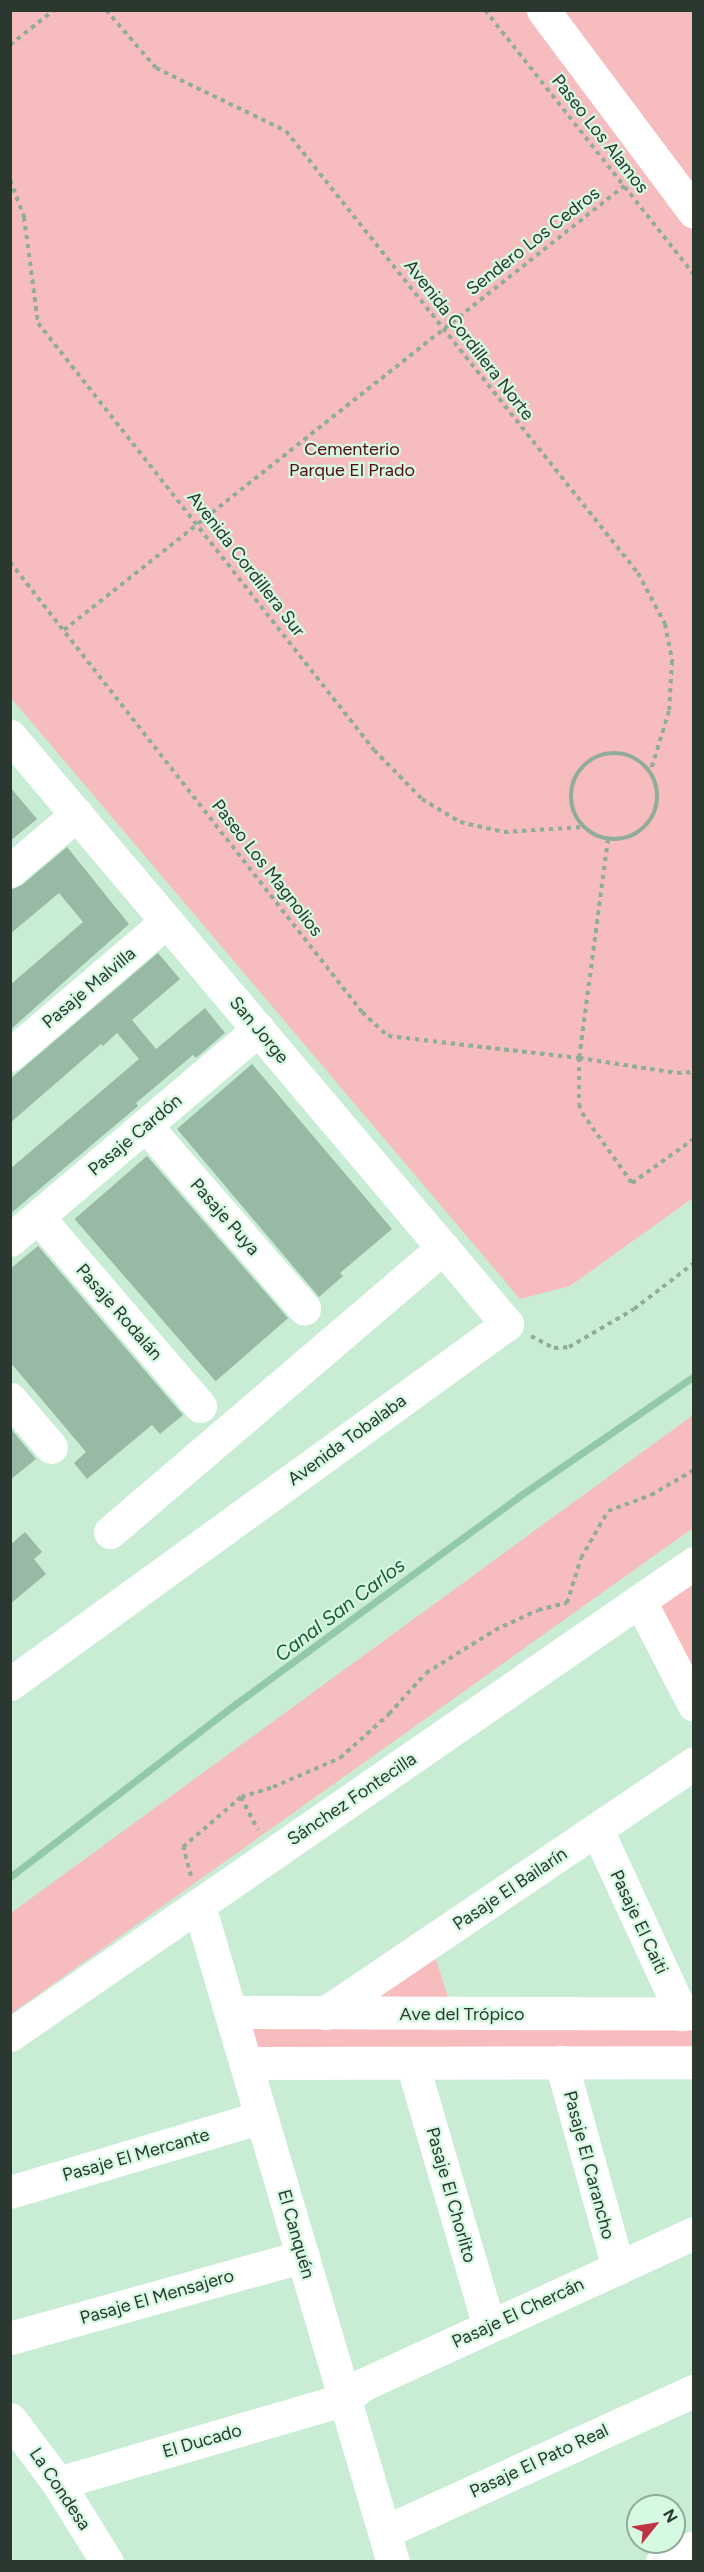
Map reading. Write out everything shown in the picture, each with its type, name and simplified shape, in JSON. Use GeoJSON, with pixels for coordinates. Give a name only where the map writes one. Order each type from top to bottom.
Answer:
{"type":"FeatureCollection","features":[{"type":"Feature","properties":{"kind":"street"},"geometry":{"type":"LineString","coordinates":[[543,10],[693,212]]}},
{"type":"Feature","properties":{"kind":"street","name":"San Jorge"},"geometry":{"type":"LineString","coordinates":[[10,736],[507,1324]]}},
{"type":"Feature","properties":{"kind":"street"},"geometry":{"type":"LineString","coordinates":[[10,871],[77,814]]}},
{"type":"Feature","properties":{"kind":"street","name":"Pasaje Malvilla"},"geometry":{"type":"LineString","coordinates":[[10,1055],[167,921]]}},
{"type":"Feature","properties":{"kind":"street","name":"Pasaje Cardón"},"geometry":{"type":"LineString","coordinates":[[10,1240],[147,1127],[259,1029]]}},
{"type":"Feature","properties":{"kind":"street","name":"Pasaje Puya"},"geometry":{"type":"LineString","coordinates":[[147,1127],[304,1308]]}},
{"type":"Feature","properties":{"kind":"street","name":"Pasaje Rodalán"},"geometry":{"type":"LineString","coordinates":[[38,1217],[200,1406]]}},
{"type":"Feature","properties":{"kind":"street"},"geometry":{"type":"LineString","coordinates":[[110,1532],[443,1248]]}},
{"type":"Feature","properties":{"kind":"street","name":"Avenida Tobalaba"},"geometry":{"type":"LineString","coordinates":[[10,1684],[507,1324]]}},
{"type":"Feature","properties":{"kind":"street"},"geometry":{"type":"LineString","coordinates":[[10,1399],[51,1447]]}},
{"type":"Feature","properties":{"kind":"street","name":"Sánchez Fontecilla"},"geometry":{"type":"LineString","coordinates":[[10,2035],[200,1906],[271,1854],[693,1563]]}},
{"type":"Feature","properties":{"kind":"street"},"geometry":{"type":"LineString","coordinates":[[640,1601],[693,1705]]}},
{"type":"Feature","properties":{"kind":"street","name":"Pasaje El Bailarín"},"geometry":{"type":"LineString","coordinates":[[325,2013],[693,1763]]}},
{"type":"Feature","properties":{"kind":"street","name":"Pasaje El Caiti"},"geometry":{"type":"LineString","coordinates":[[597,1830],[688,2014]]}},
{"type":"Feature","properties":{"kind":"street","name":"El Canquén"},"geometry":{"type":"LineString","coordinates":[[200,1906],[389,2547]]}},
{"type":"Feature","properties":{"kind":"street","name":"Ave del Trópico"},"geometry":{"type":"LineString","coordinates":[[231,2012],[688,2014]]}},
{"type":"Feature","properties":{"kind":"street","name":"Pasaje El Carancho"},"geometry":{"type":"LineString","coordinates":[[561,2062],[618,2268]]}},
{"type":"Feature","properties":{"kind":"street"},"geometry":{"type":"LineString","coordinates":[[246,2064],[693,2062]]}},
{"type":"Feature","properties":{"kind":"street","name":"Pasaje El Chorlito"},"geometry":{"type":"LineString","coordinates":[[412,2063],[489,2326]]}},
{"type":"Feature","properties":{"kind":"street","name":"Pasaje El Mercante"},"geometry":{"type":"LineString","coordinates":[[10,2192],[261,2117]]}},
{"type":"Feature","properties":{"kind":"street","name":"Pasaje El Chercán"},"geometry":{"type":"LineString","coordinates":[[345,2399],[362,2385],[693,2233]]}},
{"type":"Feature","properties":{"kind":"street","name":"Pasaje El Mensajero"},"geometry":{"type":"LineString","coordinates":[[10,2338],[303,2256]]}},
{"type":"Feature","properties":{"kind":"street","name":"Pasaje El Pato Real"},"geometry":{"type":"LineString","coordinates":[[389,2547],[693,2391]]}},
{"type":"Feature","properties":{"kind":"street","name":"El Ducado"},"geometry":{"type":"LineString","coordinates":[[58,2483],[345,2399]]}},
{"type":"Feature","properties":{"kind":"street","name":"La Condesa"},"geometry":{"type":"LineString","coordinates":[[10,2419],[58,2483],[107,2562]]}},
{"type":"Feature","properties":{"kind":"street"},"geometry":{"type":"LineString","coordinates":[[662,2562],[693,2547]]}},
{"type":"Feature","properties":{"kind":"path"},"geometry":{"type":"LineString","coordinates":[[10,45],[54,10]]}},
{"type":"Feature","properties":{"kind":"path","name":"Avenida Cordillera Norte"},"geometry":{"type":"LineString","coordinates":[[106,10],[156,68],[286,131],[638,573],[656,604],[670,642],[673,678],[669,711],[650,773]]}},
{"type":"Feature","properties":{"kind":"path","name":"Paseo Los Alamos"},"geometry":{"type":"LineString","coordinates":[[485,10],[693,275]]}},
{"type":"Feature","properties":{"kind":"path","name":"Avenida Cordillera Sur"},"geometry":{"type":"LineString","coordinates":[[10,180],[24,217],[38,323],[374,750],[422,799],[460,822],[489,831],[584,827]]}},
{"type":"Feature","properties":{"kind":"path","name":"Sendero Los Cedros"},"geometry":{"type":"LineString","coordinates":[[64,630],[624,186]]}},
{"type":"Feature","properties":{"kind":"path","name":"Paseo Los Magnolios"},"geometry":{"type":"LineString","coordinates":[[10,562],[362,1012],[388,1036],[579,1058]]}},
{"type":"Feature","properties":{"kind":"path"},"geometry":{"type":"LineString","coordinates":[[613,753],[627,755],[640,762],[650,773],[656,785],[657,799],[646,825],[623,838],[608,839],[595,835],[584,827],[575,815],[571,801],[572,787],[577,773],[586,762],[613,753]]}},
{"type":"Feature","properties":{"kind":"path"},"geometry":{"type":"LineString","coordinates":[[608,839],[579,1058],[577,1094],[582,1113],[632,1183],[693,1139]]}},
{"type":"Feature","properties":{"kind":"path"},"geometry":{"type":"LineString","coordinates":[[579,1058],[676,1073],[693,1072]]}},
{"type":"Feature","properties":{"kind":"path"},"geometry":{"type":"LineString","coordinates":[[507,1324],[554,1348],[569,1347],[634,1309],[693,1263]]}},
{"type":"Feature","properties":{"kind":"path"},"geometry":{"type":"LineString","coordinates":[[200,1906],[183,1847],[241,1797],[273,1787],[340,1758],[389,1714],[426,1673],[495,1630],[538,1610],[567,1603],[581,1558],[608,1511],[651,1495],[693,1470]]}},
{"type":"Feature","properties":{"kind":"path"},"geometry":{"type":"LineString","coordinates":[[241,1797],[271,1854]]}},
{"type":"Feature","properties":{"kind":"green space","name":"Cementerio Parque El Prado"},"geometry":{"type":"Polygon","coordinates":[[[10,11],[693,11],[693,1198],[570,1286],[520,1299],[11,698],[10,11]]]}},
{"type":"Feature","properties":{"kind":"green space"},"geometry":{"type":"Polygon","coordinates":[[[693,1415],[693,1528],[11,2014],[11,1913],[693,1415]]]}},
{"type":"Feature","properties":{"kind":"green space"},"geometry":{"type":"Polygon","coordinates":[[[693,1574],[693,1683],[649,1604],[693,1574]]]}},
{"type":"Feature","properties":{"kind":"green space"},"geometry":{"type":"Polygon","coordinates":[[[434,1953],[450,2004],[359,2009],[434,1953]]]}},
{"type":"Feature","properties":{"kind":"green space"},"geometry":{"type":"Polygon","coordinates":[[[248,2022],[693,2022],[693,2049],[248,2049],[248,2022]]]}},
{"type":"Feature","properties":{"kind":"building"},"geometry":{"type":"Polygon","coordinates":[[[10,787],[37,819],[10,841],[10,787]]]}},
{"type":"Feature","properties":{"kind":"building"},"geometry":{"type":"Polygon","coordinates":[[[67,847],[129,924],[10,1030],[10,985],[83,922],[59,893],[10,934],[10,890],[22,885],[67,847]]]}},
{"type":"Feature","properties":{"kind":"building"},"geometry":{"type":"Polygon","coordinates":[[[158,953],[180,979],[132,1020],[156,1049],[205,1008],[225,1033],[196,1058],[193,1055],[136,1103],[138,1106],[10,1214],[10,1169],[139,1059],[117,1033],[103,1046],[101,1044],[10,1123],[10,1079],[158,953]]]}},
{"type":"Feature","properties":{"kind":"building"},"geometry":{"type":"Polygon","coordinates":[[[252,1064],[392,1229],[340,1273],[343,1276],[319,1297],[177,1129],[252,1064]]]}},
{"type":"Feature","properties":{"kind":"building"},"geometry":{"type":"Polygon","coordinates":[[[147,1156],[288,1318],[216,1381],[75,1219],[147,1156]]]}},
{"type":"Feature","properties":{"kind":"building"},"geometry":{"type":"Polygon","coordinates":[[[38,1246],[183,1415],[160,1434],[152,1425],[87,1479],[74,1463],[86,1452],[10,1362],[10,1269],[38,1246]]]}},
{"type":"Feature","properties":{"kind":"building"},"geometry":{"type":"Polygon","coordinates":[[[10,1428],[36,1459],[10,1480],[10,1428]]]}},
{"type":"Feature","properties":{"kind":"building"},"geometry":{"type":"Polygon","coordinates":[[[25,1532],[42,1552],[34,1559],[46,1574],[10,1604],[10,1545],[25,1532]]]}},
{"type":"Feature","properties":{"kind":"waterway","name":"Canal San Carlos"},"geometry":{"type":"LineString","coordinates":[[10,1877],[237,1703],[518,1497],[694,1376]]}}]}
